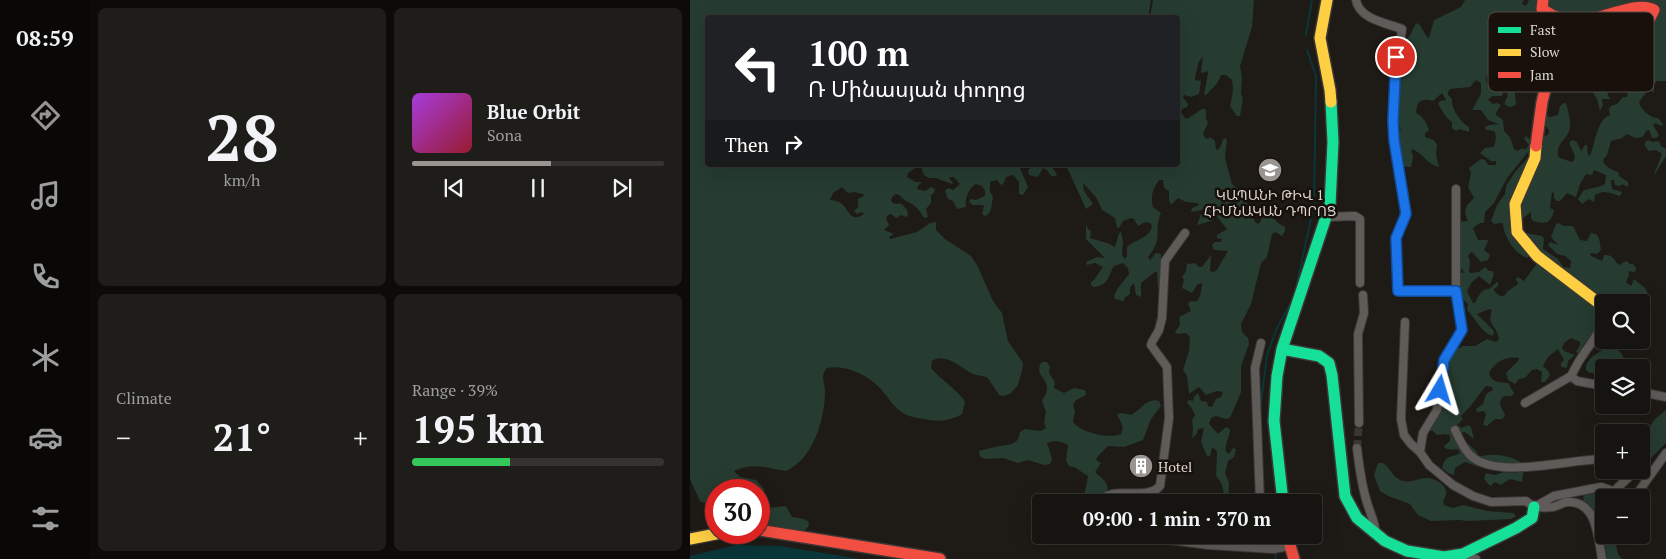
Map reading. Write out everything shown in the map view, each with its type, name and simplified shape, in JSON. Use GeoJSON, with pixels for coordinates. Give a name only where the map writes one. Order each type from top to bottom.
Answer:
{"type":"FeatureCollection","features":[{"type":"Feature","properties":{"kind":"main road"},"geometry":{"type":"LineString","coordinates":[[1282,494],[1274,421],[1277,376],[1282,349],[1330,205],[1333,142],[1330,90],[1320,38],[1327,0]]}},
{"type":"Feature","properties":{"kind":"main road"},"geometry":{"type":"LineString","coordinates":[[1543,0],[1542,9],[1547,12]]}},
{"type":"Feature","properties":{"kind":"main road"},"geometry":{"type":"LineString","coordinates":[[1611,12],[1640,1],[1650,5],[1654,10],[1653,12]]}},
{"type":"Feature","properties":{"kind":"main road"},"geometry":{"type":"LineString","coordinates":[[1544,92],[1535,158],[1515,204],[1517,232],[1537,256],[1595,300]]}},
{"type":"Feature","properties":{"kind":"main road"},"geometry":{"type":"LineString","coordinates":[[1282,349],[1320,356],[1329,363],[1332,375],[1345,496],[1357,518],[1385,541],[1407,551],[1444,557],[1463,554],[1532,518],[1534,506]]}},
{"type":"Feature","properties":{"kind":"main road"},"geometry":{"type":"LineString","coordinates":[[770,532],[940,559]]}},
{"type":"Feature","properties":{"kind":"main road"},"geometry":{"type":"LineString","coordinates":[[690,538],[705,536]]}},
{"type":"Feature","properties":{"kind":"main road"},"geometry":{"type":"LineString","coordinates":[[1289,544],[1294,559]]}},
{"type":"Feature","properties":{"kind":"street"},"geometry":{"type":"LineString","coordinates":[[1356,0],[1357,6],[1365,15],[1402,29],[1395,66],[1393,121],[1394,140],[1406,214],[1396,238],[1398,291],[1456,291]]}},
{"type":"Feature","properties":{"kind":"street"},"geometry":{"type":"LineString","coordinates":[[1420,452],[1423,433],[1437,410],[1444,360],[1462,330],[1456,291],[1456,189]]}},
{"type":"Feature","properties":{"kind":"street"},"geometry":{"type":"LineString","coordinates":[[1326,217],[1355,216],[1360,219],[1360,283]]}},
{"type":"Feature","properties":{"kind":"street"},"geometry":{"type":"LineString","coordinates":[[1123,494],[1150,492],[1160,486],[1169,418],[1167,367],[1152,345],[1152,342],[1159,330],[1162,318],[1165,261],[1184,233]]}},
{"type":"Feature","properties":{"kind":"street"},"geometry":{"type":"LineString","coordinates":[[1359,423],[1358,334],[1364,313],[1363,296]]}},
{"type":"Feature","properties":{"kind":"street"},"geometry":{"type":"LineString","coordinates":[[1405,322],[1402,419],[1404,435],[1429,465],[1453,485],[1473,496],[1491,502],[1526,501],[1534,506],[1554,507],[1566,502],[1578,503],[1587,508],[1595,522],[1602,559]]}},
{"type":"Feature","properties":{"kind":"street"},"geometry":{"type":"LineString","coordinates":[[1525,403],[1571,376],[1595,338]]}},
{"type":"Feature","properties":{"kind":"street"},"geometry":{"type":"LineString","coordinates":[[1260,494],[1255,368],[1261,343]]}},
{"type":"Feature","properties":{"kind":"street"},"geometry":{"type":"LineString","coordinates":[[1571,376],[1577,381],[1595,384]]}},
{"type":"Feature","properties":{"kind":"street"},"geometry":{"type":"LineString","coordinates":[[1650,394],[1666,397]]}},
{"type":"Feature","properties":{"kind":"street"},"geometry":{"type":"LineString","coordinates":[[1455,430],[1471,456],[1483,464],[1507,468],[1532,467],[1595,459]]}},
{"type":"Feature","properties":{"kind":"street"},"geometry":{"type":"LineString","coordinates":[[1357,448],[1359,473],[1375,524],[1376,534]]}},
{"type":"Feature","properties":{"kind":"street"},"geometry":{"type":"LineString","coordinates":[[1639,489],[1666,453]]}},
{"type":"Feature","properties":{"kind":"street"},"geometry":{"type":"LineString","coordinates":[[1619,489],[1627,479]]}},
{"type":"Feature","properties":{"kind":"street"},"geometry":{"type":"LineString","coordinates":[[1534,506],[1554,496],[1601,487],[1609,489]]}},
{"type":"Feature","properties":{"kind":"street"},"geometry":{"type":"LineString","coordinates":[[1200,544],[1274,549],[1283,544]]}},
{"type":"Feature","properties":{"kind":"street"},"geometry":{"type":"LineString","coordinates":[[1463,554],[1476,559]]}},
{"type":"Feature","properties":{"kind":"green space"},"geometry":{"type":"Polygon","coordinates":[[[690,0],[1151,0],[1148,15],[705,15],[705,167],[917,167],[908,173],[907,177],[916,182],[922,182],[917,189],[925,191],[931,187],[935,189],[931,195],[931,203],[926,209],[928,217],[924,218],[914,206],[896,194],[892,197],[891,201],[902,204],[907,210],[908,215],[906,217],[901,215],[896,218],[891,214],[888,215],[886,218],[889,225],[884,230],[894,234],[889,237],[890,239],[917,232],[930,223],[936,222],[936,230],[945,239],[971,256],[977,265],[993,301],[1002,313],[1008,341],[1023,363],[1018,385],[1010,394],[1003,396],[999,395],[986,377],[973,374],[942,358],[932,361],[931,368],[965,402],[962,414],[951,419],[938,421],[916,418],[899,411],[875,383],[863,375],[849,369],[827,368],[823,374],[825,394],[822,416],[815,438],[803,458],[786,471],[754,466],[734,471],[740,477],[751,479],[705,479],[705,503],[700,501],[690,479],[690,0]],[[842,187],[833,193],[830,200],[842,204],[853,217],[856,217],[864,214],[862,212],[857,214],[854,211],[858,207],[858,199],[864,196],[863,194],[848,193],[842,187]]]}},
{"type":"Feature","properties":{"kind":"green space"},"geometry":{"type":"Polygon","coordinates":[[[1153,0],[1254,0],[1252,27],[1240,66],[1242,78],[1241,94],[1243,98],[1240,116],[1237,116],[1230,106],[1233,83],[1226,75],[1221,75],[1215,86],[1204,95],[1208,71],[1201,72],[1203,57],[1199,61],[1195,78],[1195,80],[1201,81],[1199,94],[1191,97],[1184,95],[1183,97],[1188,104],[1181,112],[1187,119],[1202,109],[1206,109],[1208,123],[1203,134],[1206,139],[1210,137],[1215,141],[1216,150],[1220,147],[1224,138],[1227,140],[1225,158],[1232,184],[1243,193],[1255,222],[1258,224],[1261,221],[1259,208],[1262,206],[1278,223],[1285,227],[1282,236],[1275,232],[1272,234],[1267,257],[1261,263],[1251,304],[1241,324],[1242,332],[1248,338],[1249,344],[1241,366],[1241,392],[1230,418],[1226,419],[1216,416],[1211,418],[1209,424],[1218,434],[1226,427],[1230,429],[1226,452],[1229,454],[1233,448],[1236,449],[1234,457],[1228,461],[1225,473],[1229,483],[1228,494],[1224,494],[1223,488],[1216,476],[1217,452],[1212,448],[1210,456],[1207,456],[1201,442],[1204,428],[1198,429],[1196,435],[1192,438],[1192,420],[1195,415],[1187,403],[1189,400],[1193,401],[1198,393],[1201,401],[1207,402],[1208,406],[1212,407],[1216,399],[1221,397],[1223,392],[1217,391],[1206,395],[1199,387],[1189,394],[1187,376],[1183,370],[1189,351],[1190,337],[1186,333],[1177,334],[1175,332],[1180,325],[1179,317],[1191,311],[1188,304],[1190,301],[1197,301],[1201,292],[1202,283],[1197,285],[1192,293],[1182,288],[1184,280],[1182,277],[1186,271],[1187,263],[1195,263],[1202,267],[1211,255],[1210,271],[1217,270],[1228,251],[1214,250],[1212,245],[1215,242],[1221,242],[1222,239],[1217,238],[1217,235],[1227,229],[1217,217],[1197,225],[1201,214],[1210,214],[1206,206],[1202,210],[1191,212],[1192,208],[1199,205],[1198,203],[1186,202],[1178,198],[1171,205],[1169,191],[1164,188],[1163,180],[1159,180],[1152,199],[1153,207],[1161,213],[1156,245],[1148,257],[1150,260],[1156,253],[1161,254],[1160,287],[1158,288],[1157,272],[1155,272],[1141,283],[1141,297],[1136,295],[1134,283],[1130,287],[1130,294],[1125,297],[1123,302],[1115,299],[1114,296],[1118,288],[1129,274],[1128,268],[1123,263],[1114,266],[1105,283],[1093,287],[1091,285],[1091,282],[1103,267],[1095,263],[1087,265],[1086,262],[1097,257],[1105,258],[1086,239],[1086,224],[1091,231],[1090,238],[1114,247],[1121,232],[1123,242],[1122,255],[1125,259],[1127,247],[1146,236],[1152,226],[1150,223],[1145,222],[1138,226],[1134,219],[1131,218],[1123,221],[1119,228],[1117,227],[1115,218],[1102,210],[1096,197],[1083,183],[1084,191],[1093,204],[1086,209],[1067,167],[1180,167],[1180,15],[1150,15],[1153,0]]]}},
{"type":"Feature","properties":{"kind":"green space"},"geometry":{"type":"Polygon","coordinates":[[[1465,0],[1524,0],[1522,4],[1526,6],[1529,0],[1666,0],[1666,81],[1657,81],[1654,84],[1654,12],[1488,12],[1488,74],[1486,81],[1488,92],[1503,93],[1502,96],[1492,96],[1488,100],[1493,104],[1501,105],[1496,115],[1503,120],[1504,131],[1510,137],[1514,149],[1517,151],[1523,148],[1525,150],[1529,145],[1524,139],[1526,136],[1532,141],[1532,147],[1507,178],[1494,203],[1485,212],[1484,223],[1480,223],[1473,228],[1478,240],[1488,240],[1484,250],[1490,255],[1488,260],[1481,262],[1472,252],[1470,253],[1468,256],[1470,261],[1469,272],[1479,272],[1485,267],[1494,274],[1490,285],[1479,276],[1472,282],[1467,291],[1473,303],[1475,303],[1482,292],[1498,281],[1498,286],[1494,291],[1500,296],[1504,296],[1518,284],[1516,279],[1518,277],[1524,281],[1538,262],[1545,265],[1552,275],[1560,277],[1560,282],[1571,282],[1552,261],[1538,254],[1533,244],[1524,235],[1526,233],[1542,236],[1544,239],[1543,249],[1558,259],[1563,267],[1570,268],[1571,261],[1565,256],[1557,254],[1548,245],[1550,242],[1558,245],[1551,237],[1558,223],[1564,226],[1573,226],[1580,240],[1587,241],[1591,233],[1596,234],[1599,238],[1601,250],[1597,254],[1590,253],[1591,256],[1602,261],[1604,255],[1607,255],[1612,256],[1619,265],[1626,261],[1633,264],[1636,271],[1628,271],[1629,275],[1626,282],[1631,286],[1634,279],[1645,288],[1648,294],[1595,294],[1595,331],[1584,344],[1579,354],[1576,352],[1580,342],[1571,338],[1564,343],[1562,348],[1564,351],[1575,355],[1568,361],[1567,368],[1561,367],[1561,363],[1564,360],[1558,349],[1548,357],[1543,366],[1550,375],[1545,382],[1541,382],[1542,372],[1537,369],[1532,370],[1525,378],[1519,379],[1515,384],[1508,380],[1506,373],[1519,358],[1505,359],[1491,369],[1489,373],[1492,379],[1508,383],[1514,393],[1512,396],[1504,396],[1501,399],[1500,404],[1505,416],[1502,419],[1495,419],[1487,426],[1483,425],[1486,414],[1484,411],[1477,412],[1476,409],[1483,404],[1486,394],[1493,390],[1492,387],[1486,386],[1461,416],[1463,419],[1457,425],[1462,428],[1468,425],[1471,427],[1474,439],[1465,432],[1459,435],[1476,451],[1479,457],[1497,455],[1522,463],[1527,467],[1523,473],[1522,482],[1510,479],[1501,485],[1495,482],[1490,486],[1484,479],[1486,473],[1495,475],[1504,472],[1516,473],[1518,469],[1514,466],[1509,469],[1496,470],[1465,462],[1455,468],[1454,475],[1448,473],[1442,468],[1445,460],[1460,453],[1459,450],[1445,448],[1444,446],[1450,441],[1450,435],[1437,435],[1433,431],[1424,429],[1428,419],[1438,407],[1436,386],[1449,353],[1463,346],[1475,346],[1487,339],[1496,342],[1499,339],[1490,319],[1492,310],[1489,309],[1477,314],[1493,330],[1492,336],[1482,328],[1467,310],[1468,304],[1459,296],[1460,288],[1456,284],[1453,275],[1458,272],[1465,273],[1455,262],[1452,252],[1453,234],[1451,227],[1454,222],[1468,221],[1465,210],[1474,198],[1468,187],[1471,173],[1469,168],[1481,159],[1485,160],[1488,165],[1496,165],[1496,161],[1491,161],[1480,153],[1485,148],[1493,147],[1495,141],[1496,135],[1494,131],[1486,130],[1485,127],[1499,124],[1488,120],[1481,110],[1472,110],[1481,94],[1481,83],[1476,80],[1470,87],[1450,89],[1448,92],[1459,119],[1469,127],[1469,132],[1459,129],[1456,131],[1452,128],[1452,122],[1438,104],[1440,101],[1446,100],[1442,93],[1433,101],[1423,100],[1419,103],[1416,113],[1421,116],[1429,130],[1425,133],[1425,137],[1434,140],[1437,145],[1436,155],[1439,167],[1431,164],[1419,153],[1411,149],[1413,157],[1411,167],[1396,166],[1395,158],[1401,158],[1402,153],[1400,150],[1396,151],[1392,140],[1394,128],[1401,130],[1392,110],[1397,96],[1392,91],[1394,81],[1391,68],[1416,23],[1420,25],[1429,38],[1434,20],[1461,7],[1465,0]]]}},
{"type":"Feature","properties":{"kind":"green space"},"geometry":{"type":"Polygon","coordinates":[[[1507,92],[1514,92],[1516,105],[1510,107],[1505,105],[1508,96],[1507,92]]]}},
{"type":"Feature","properties":{"kind":"green space"},"geometry":{"type":"Polygon","coordinates":[[[1593,92],[1607,92],[1610,99],[1602,99],[1603,105],[1600,111],[1597,99],[1593,92]]]}},
{"type":"Feature","properties":{"kind":"green space"},"geometry":{"type":"Polygon","coordinates":[[[1628,92],[1646,92],[1639,102],[1642,108],[1652,117],[1658,118],[1663,124],[1662,126],[1655,123],[1653,125],[1659,135],[1656,138],[1652,138],[1649,130],[1646,131],[1643,137],[1636,138],[1627,134],[1622,138],[1611,141],[1607,155],[1603,160],[1607,167],[1618,172],[1619,176],[1628,182],[1628,187],[1622,184],[1620,186],[1615,185],[1614,180],[1611,180],[1612,189],[1622,192],[1620,196],[1602,192],[1595,195],[1594,202],[1589,199],[1582,204],[1578,199],[1583,191],[1605,184],[1606,175],[1594,170],[1592,175],[1586,174],[1580,184],[1576,197],[1567,193],[1560,201],[1557,201],[1552,192],[1550,208],[1554,210],[1553,215],[1548,222],[1542,223],[1533,221],[1531,212],[1522,219],[1520,218],[1518,205],[1522,193],[1521,185],[1514,199],[1509,224],[1514,228],[1518,243],[1529,252],[1528,258],[1523,256],[1511,244],[1505,233],[1503,223],[1494,224],[1491,221],[1497,205],[1505,194],[1506,186],[1515,172],[1530,155],[1532,154],[1532,159],[1540,155],[1538,147],[1549,131],[1547,127],[1540,125],[1539,119],[1544,115],[1551,117],[1558,115],[1560,106],[1566,103],[1570,128],[1560,145],[1558,156],[1572,162],[1575,156],[1569,143],[1572,140],[1577,142],[1581,151],[1587,145],[1588,155],[1590,156],[1599,127],[1602,121],[1610,115],[1609,109],[1611,106],[1617,104],[1623,97],[1627,97],[1628,92]]]}},
{"type":"Feature","properties":{"kind":"green space"},"geometry":{"type":"Polygon","coordinates":[[[1648,140],[1653,142],[1659,141],[1661,146],[1666,149],[1666,156],[1653,177],[1662,154],[1656,150],[1649,151],[1645,146],[1645,142],[1648,140]]]}},
{"type":"Feature","properties":{"kind":"green space"},"geometry":{"type":"Polygon","coordinates":[[[921,167],[1020,167],[1028,187],[1023,195],[1019,194],[1019,182],[1013,175],[1006,177],[1003,185],[997,180],[990,182],[990,192],[993,197],[991,211],[985,216],[982,214],[984,205],[973,205],[969,202],[970,199],[976,200],[985,196],[982,186],[976,184],[973,186],[966,200],[966,207],[957,209],[953,201],[948,199],[945,191],[948,188],[953,190],[960,184],[954,177],[949,178],[952,184],[936,178],[929,178],[924,175],[921,167]]]}},
{"type":"Feature","properties":{"kind":"green space"},"geometry":{"type":"Polygon","coordinates":[[[1031,167],[1052,167],[1057,174],[1056,176],[1051,176],[1043,168],[1038,177],[1029,175],[1028,171],[1031,167]]]}},
{"type":"Feature","properties":{"kind":"green space"},"geometry":{"type":"Polygon","coordinates":[[[1595,340],[1595,347],[1584,358],[1595,340]]]}},
{"type":"Feature","properties":{"kind":"green space"},"geometry":{"type":"Polygon","coordinates":[[[1605,349],[1618,349],[1624,359],[1595,359],[1595,373],[1590,373],[1586,370],[1586,365],[1595,355],[1605,349]]]}},
{"type":"Feature","properties":{"kind":"green space"},"geometry":{"type":"Polygon","coordinates":[[[1042,362],[1047,362],[1050,367],[1049,373],[1055,382],[1054,388],[1064,393],[1074,388],[1085,390],[1086,395],[1076,400],[1073,405],[1075,411],[1073,422],[1089,432],[1109,436],[1121,434],[1122,426],[1117,414],[1131,415],[1148,402],[1159,401],[1161,406],[1151,419],[1143,440],[1124,447],[1108,446],[1098,456],[1096,460],[1101,463],[1095,472],[1106,483],[1108,490],[1105,494],[1085,494],[1088,476],[1069,466],[1066,461],[1068,445],[1063,443],[1055,441],[1047,443],[1052,459],[1050,464],[1044,465],[1028,460],[1018,463],[1003,458],[986,459],[980,457],[979,451],[1014,443],[1019,437],[1020,432],[1025,429],[1041,431],[1046,428],[1044,422],[1046,412],[1042,401],[1046,394],[1047,385],[1040,373],[1042,362]]]}},
{"type":"Feature","properties":{"kind":"green space"},"geometry":{"type":"Polygon","coordinates":[[[1666,410],[1666,443],[1650,459],[1650,427],[1654,420],[1666,410]]]}},
{"type":"Feature","properties":{"kind":"green space"},"geometry":{"type":"Polygon","coordinates":[[[1378,463],[1383,463],[1396,477],[1403,481],[1427,478],[1440,483],[1446,491],[1443,501],[1444,505],[1453,508],[1463,505],[1487,511],[1513,513],[1516,516],[1511,519],[1431,521],[1418,515],[1410,504],[1380,491],[1374,475],[1378,463]]]}},
{"type":"Feature","properties":{"kind":"green space"},"geometry":{"type":"Polygon","coordinates":[[[1588,492],[1595,494],[1595,537],[1583,498],[1584,494],[1588,492]]]}},
{"type":"Feature","properties":{"kind":"green space"},"geometry":{"type":"Polygon","coordinates":[[[786,506],[792,517],[809,522],[808,527],[804,531],[770,526],[770,508],[786,506]]]}},
{"type":"Feature","properties":{"kind":"green space"},"geometry":{"type":"Polygon","coordinates":[[[1597,544],[1616,544],[1618,554],[1622,559],[1602,559],[1597,544]]]}},
{"type":"Feature","properties":{"kind":"water"},"geometry":{"type":"Polygon","coordinates":[[[736,545],[780,546],[861,559],[690,559],[690,556],[736,545]]]}},
{"type":"Feature","properties":{"kind":"waterway"},"geometry":{"type":"LineString","coordinates":[[1306,35],[1312,0]]}},
{"type":"Feature","properties":{"kind":"waterway"},"geometry":{"type":"LineString","coordinates":[[1260,410],[1267,355],[1277,328],[1294,297],[1314,205],[1316,76],[1307,50]]}},
{"type":"Feature","properties":{"kind":"waterway"},"geometry":{"type":"LineString","coordinates":[[1275,552],[1276,559]]}},
{"type":"Feature","properties":{"kind":"tunnel"},"geometry":{"type":"LineString","coordinates":[[1357,448],[1359,423]]}},
{"type":"Feature","properties":{"kind":"traffic: fast"},"geometry":{"type":"LineString","coordinates":[[1282,494],[1274,421],[1277,376],[1282,349],[1330,205],[1333,142],[1331,102]]}},
{"type":"Feature","properties":{"kind":"traffic: fast"},"geometry":{"type":"LineString","coordinates":[[1282,349],[1319,356],[1329,363],[1332,375],[1345,496],[1357,518],[1385,541],[1407,551],[1444,557],[1463,554],[1532,518],[1534,507]]}},
{"type":"Feature","properties":{"kind":"traffic: slow"},"geometry":{"type":"LineString","coordinates":[[1327,0],[1320,38],[1331,102]]}},
{"type":"Feature","properties":{"kind":"traffic: slow"},"geometry":{"type":"LineString","coordinates":[[1536,146],[1535,158],[1515,204],[1517,232],[1537,256],[1595,300]]}},
{"type":"Feature","properties":{"kind":"traffic: slow"},"geometry":{"type":"LineString","coordinates":[[690,539],[705,536]]}},
{"type":"Feature","properties":{"kind":"traffic: jam"},"geometry":{"type":"LineString","coordinates":[[1543,0],[1542,9],[1547,12]]}},
{"type":"Feature","properties":{"kind":"traffic: jam"},"geometry":{"type":"LineString","coordinates":[[1617,12],[1639,7],[1654,10],[1653,12]]}},
{"type":"Feature","properties":{"kind":"traffic: jam"},"geometry":{"type":"LineString","coordinates":[[1536,146],[1544,92]]}},
{"type":"Feature","properties":{"kind":"traffic: jam"},"geometry":{"type":"LineString","coordinates":[[770,532],[940,559]]}},
{"type":"Feature","properties":{"kind":"traffic: jam"},"geometry":{"type":"LineString","coordinates":[[1290,544],[1294,559]]}},
{"type":"Feature","properties":{"kind":"place","name":"ԿԱՊԱՆԻ ԹԻՎ 1 ՀԻՄՆԱԿԱՆ ԴՊՐՈՑ"},"geometry":{"type":"Point","coordinates":[1270,170]}},
{"type":"Feature","properties":{"kind":"place","name":"Hotel"},"geometry":{"type":"Point","coordinates":[1141,466]}},
{"type":"Feature","properties":{"kind":"route"},"geometry":{"type":"LineString","coordinates":[[1396,57],[1394,140],[1406,214],[1396,238],[1398,291],[1456,291],[1462,330],[1444,360],[1440,390]]}}]}
